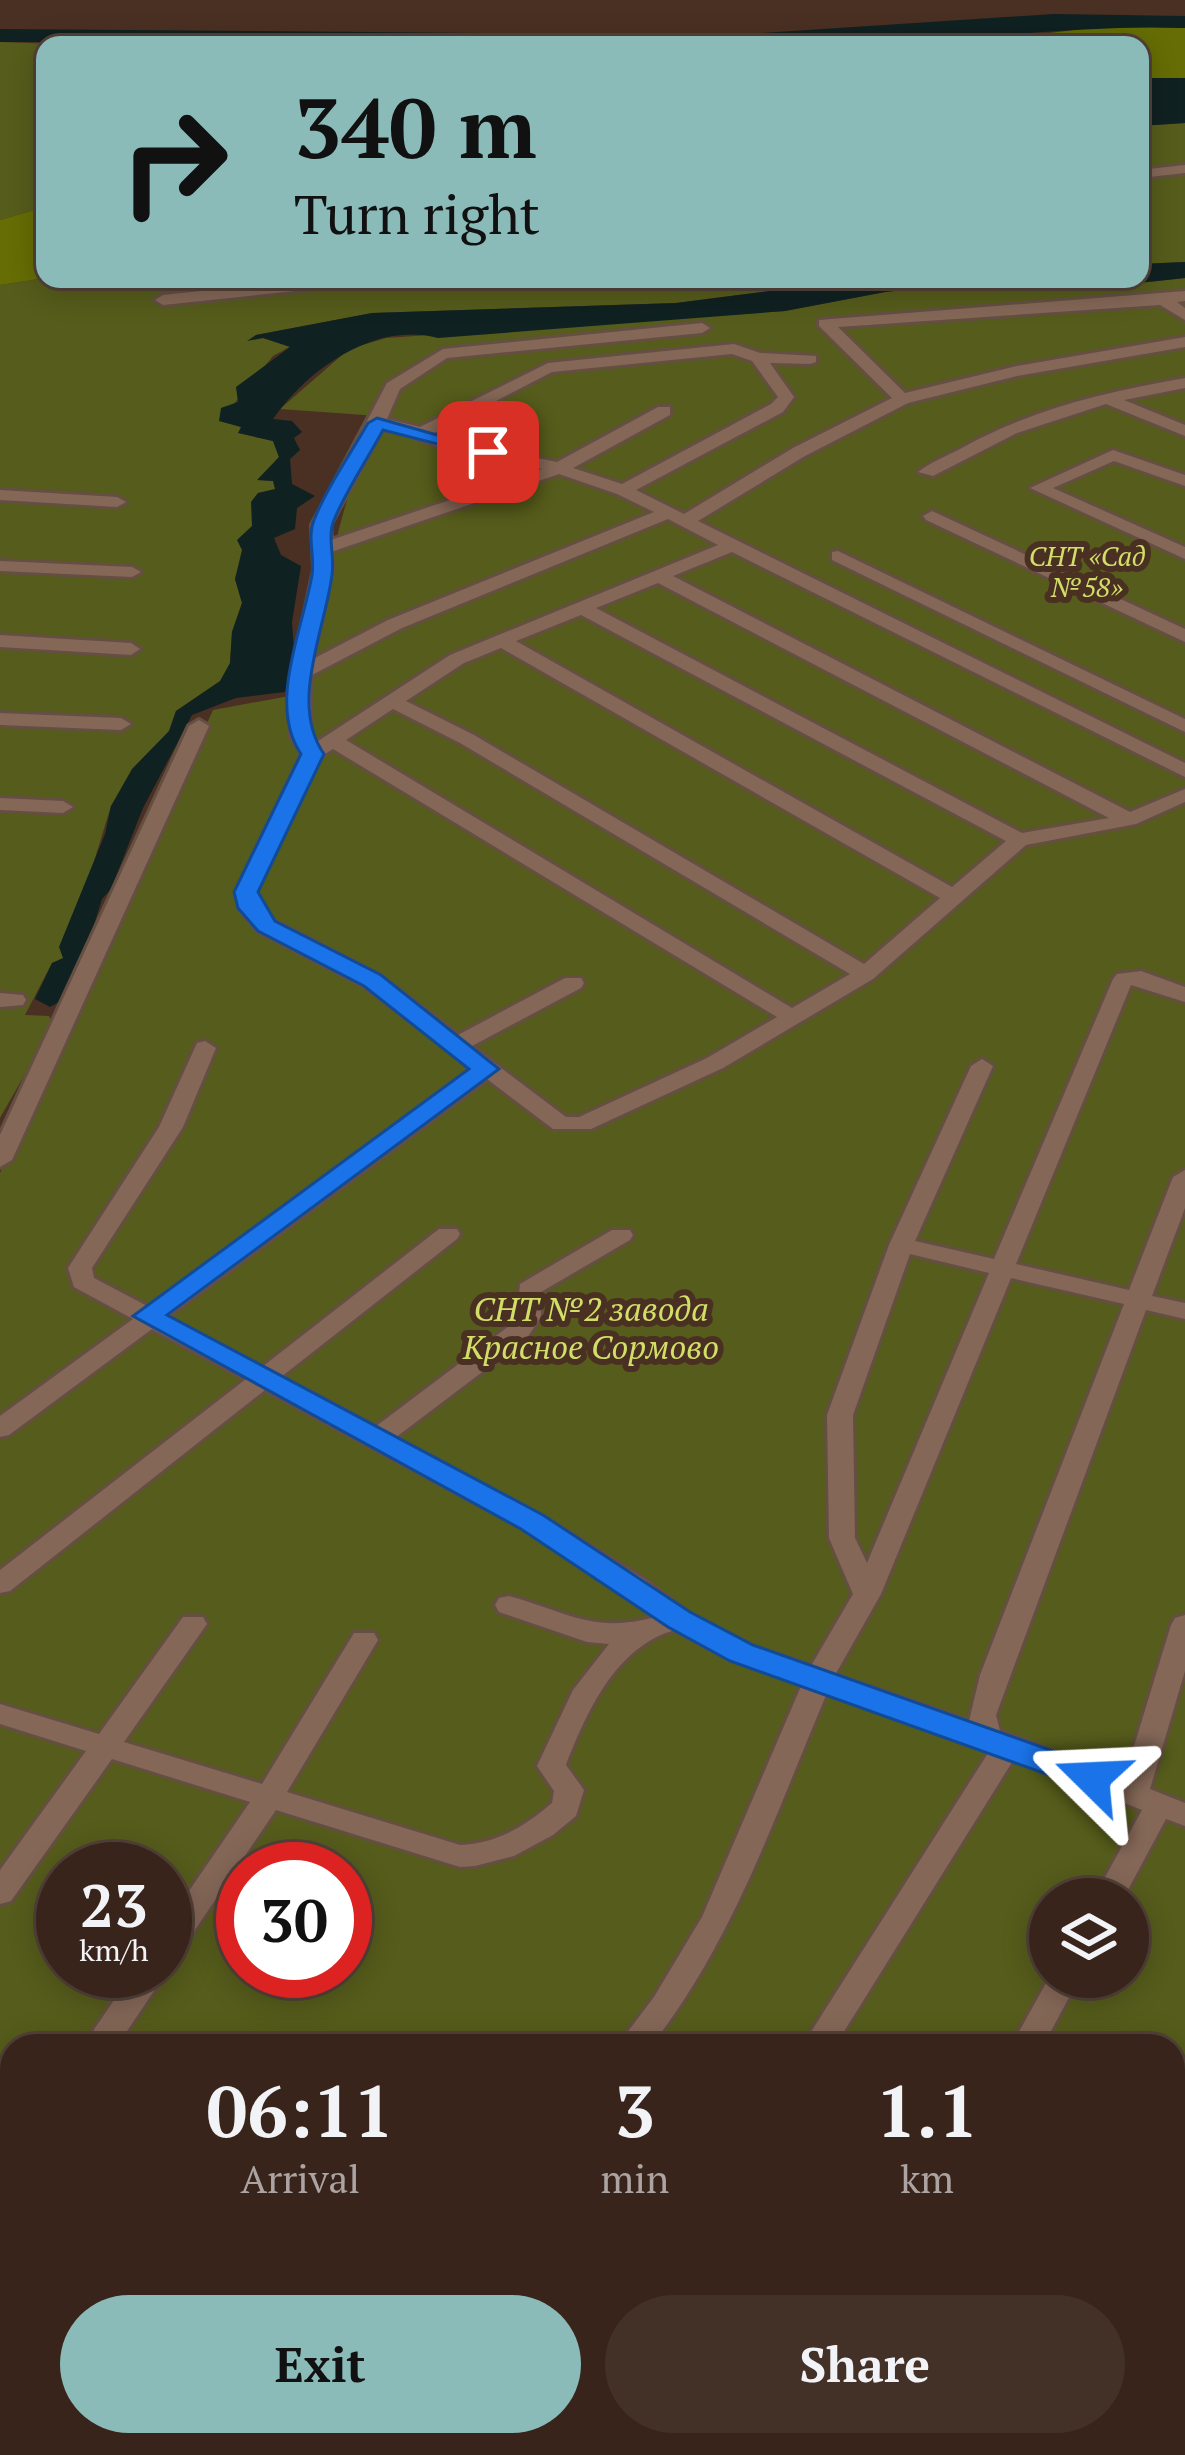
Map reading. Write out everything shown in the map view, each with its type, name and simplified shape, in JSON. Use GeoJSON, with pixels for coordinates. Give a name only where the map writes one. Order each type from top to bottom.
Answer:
{"type":"FeatureCollection","features":[{"type":"Feature","properties":{"kind":"street"},"geometry":{"type":"LineString","coordinates":[[1149,173],[1185,169]]}},
{"type":"Feature","properties":{"kind":"street"},"geometry":{"type":"LineString","coordinates":[[163,300],[276,288]]}},
{"type":"Feature","properties":{"kind":"street"},"geometry":{"type":"LineString","coordinates":[[902,399],[825,322],[1185,296]]}},
{"type":"Feature","properties":{"kind":"street"},"geometry":{"type":"LineString","coordinates":[[1163,300],[1185,315]]}},
{"type":"Feature","properties":{"kind":"street"},"geometry":{"type":"LineString","coordinates":[[312,754],[301,737],[301,673],[325,548],[321,525],[392,386],[443,354],[702,328]]}},
{"type":"Feature","properties":{"kind":"street"},"geometry":{"type":"LineString","coordinates":[[301,673],[395,624],[678,516],[902,399],[1017,371],[1185,342]]}},
{"type":"Feature","properties":{"kind":"street"},"geometry":{"type":"LineString","coordinates":[[421,433],[548,368],[734,349],[758,358],[810,359]]}},
{"type":"Feature","properties":{"kind":"street"},"geometry":{"type":"LineString","coordinates":[[623,490],[777,408],[786,397],[758,358]]}},
{"type":"Feature","properties":{"kind":"street"},"geometry":{"type":"LineString","coordinates":[[926,472],[962,458],[1006,431],[1102,397],[1185,383]]}},
{"type":"Feature","properties":{"kind":"street"},"geometry":{"type":"LineString","coordinates":[[1102,397],[1185,431]]}},
{"type":"Feature","properties":{"kind":"street"},"geometry":{"type":"LineString","coordinates":[[325,548],[560,468],[664,411]]}},
{"type":"Feature","properties":{"kind":"street"},"geometry":{"type":"LineString","coordinates":[[377,423],[453,446],[560,468],[623,490],[1185,771]]}},
{"type":"Feature","properties":{"kind":"street"},"geometry":{"type":"LineString","coordinates":[[1185,481],[1113,454],[1039,488],[1185,554]]}},
{"type":"Feature","properties":{"kind":"street"},"geometry":{"type":"LineString","coordinates":[[0,495],[117,502]]}},
{"type":"Feature","properties":{"kind":"street"},"geometry":{"type":"LineString","coordinates":[[932,516],[1185,636]]}},
{"type":"Feature","properties":{"kind":"street"},"geometry":{"type":"LineString","coordinates":[[734,544],[458,659],[312,754],[255,868],[246,892],[250,908],[266,926],[372,981],[561,1124],[583,1124],[715,1063],[865,974],[1019,840],[1129,820],[1185,795]]}},
{"type":"Feature","properties":{"kind":"street"},"geometry":{"type":"LineString","coordinates":[[838,556],[1182,721]]}},
{"type":"Feature","properties":{"kind":"street"},"geometry":{"type":"LineString","coordinates":[[0,566],[132,572]]}},
{"type":"Feature","properties":{"kind":"street"},"geometry":{"type":"LineString","coordinates":[[659,576],[1129,820]]}},
{"type":"Feature","properties":{"kind":"street"},"geometry":{"type":"LineString","coordinates":[[584,609],[1019,840]]}},
{"type":"Feature","properties":{"kind":"street"},"geometry":{"type":"LineString","coordinates":[[0,641],[131,649]]}},
{"type":"Feature","properties":{"kind":"street"},"geometry":{"type":"LineString","coordinates":[[503,642],[956,898]]}},
{"type":"Feature","properties":{"kind":"street"},"geometry":{"type":"LineString","coordinates":[[389,700],[466,739],[865,974]]}},
{"type":"Feature","properties":{"kind":"street"},"geometry":{"type":"LineString","coordinates":[[0,719],[121,724]]}},
{"type":"Feature","properties":{"kind":"street"},"geometry":{"type":"LineString","coordinates":[[0,1160],[199,726]]}},
{"type":"Feature","properties":{"kind":"street"},"geometry":{"type":"LineString","coordinates":[[334,741],[792,1017]]}},
{"type":"Feature","properties":{"kind":"street"},"geometry":{"type":"LineString","coordinates":[[0,804],[62,807]]}},
{"type":"Feature","properties":{"kind":"street"},"geometry":{"type":"LineString","coordinates":[[642,2034],[700,1956],[738,1880],[819,1678],[867,1594],[1121,984],[1125,979],[1142,978],[1185,994]]}},
{"type":"Feature","properties":{"kind":"street"},"geometry":{"type":"LineString","coordinates":[[454,1046],[573,983]]}},
{"type":"Feature","properties":{"kind":"street"},"geometry":{"type":"LineString","coordinates":[[205,1048],[171,1127],[80,1268],[83,1282],[532,1522],[679,1620],[742,1653],[1160,1804]]}},
{"type":"Feature","properties":{"kind":"street"},"geometry":{"type":"LineString","coordinates":[[867,1594],[842,1538],[840,1415],[901,1245],[982,1066]]}},
{"type":"Feature","properties":{"kind":"street"},"geometry":{"type":"LineString","coordinates":[[0,1429],[486,1069]]}},
{"type":"Feature","properties":{"kind":"street"},"geometry":{"type":"LineString","coordinates":[[997,1742],[982,1715],[994,1675],[1185,1177]]}},
{"type":"Feature","properties":{"kind":"street"},"geometry":{"type":"LineString","coordinates":[[0,1583],[448,1234]]}},
{"type":"Feature","properties":{"kind":"street"},"geometry":{"type":"LineString","coordinates":[[376,1439],[518,1333],[529,1317],[530,1289],[544,1276],[621,1235]]}},
{"type":"Feature","properties":{"kind":"street"},"geometry":{"type":"LineString","coordinates":[[901,1245],[1185,1311]]}},
{"type":"Feature","properties":{"kind":"street"},"geometry":{"type":"LineString","coordinates":[[509,1605],[597,1635],[635,1633],[655,1623],[679,1620]]}},
{"type":"Feature","properties":{"kind":"street"},"geometry":{"type":"LineString","coordinates":[[0,1893],[194,1624]]}},
{"type":"Feature","properties":{"kind":"street"},"geometry":{"type":"LineString","coordinates":[[1119,1878],[1160,1804],[1185,1625]]}},
{"type":"Feature","properties":{"kind":"street"},"geometry":{"type":"LineString","coordinates":[[0,1714],[460,1856],[502,1850],[537,1832],[566,1808],[569,1790],[551,1766],[564,1730],[635,1633]]}},
{"type":"Feature","properties":{"kind":"street"},"geometry":{"type":"LineString","coordinates":[[192,1910],[267,1799],[364,1640]]}},
{"type":"Feature","properties":{"kind":"street"},"geometry":{"type":"LineString","coordinates":[[825,2034],[997,1742]]}},
{"type":"Feature","properties":{"kind":"street"},"geometry":{"type":"LineString","coordinates":[[108,2034],[133,1998]]}},
{"type":"Feature","properties":{"kind":"street"},"geometry":{"type":"LineString","coordinates":[[1034,2034],[1053,1998]]}},
{"type":"Feature","properties":{"kind":"green space"},"geometry":{"type":"Polygon","coordinates":[[[1106,26],[1185,28],[1185,78],[1149,78],[1149,36],[1025,36],[1106,26]]]}},
{"type":"Feature","properties":{"kind":"green space"},"geometry":{"type":"Polygon","coordinates":[[[0,42],[36,43],[36,210],[0,220],[0,42]]]}},
{"type":"Feature","properties":{"kind":"green space"},"geometry":{"type":"Polygon","coordinates":[[[1185,123],[1185,262],[1149,264],[1149,125],[1185,123]]]}},
{"type":"Feature","properties":{"kind":"green space"},"geometry":{"type":"Polygon","coordinates":[[[36,210],[36,279],[0,285],[0,220],[36,210]]]}},
{"type":"Feature","properties":{"kind":"green space","name":"СНТ №2 завода Красное Сормово"},"geometry":{"type":"Polygon","coordinates":[[[1185,278],[1185,2034],[0,2034],[0,1173],[213,710],[300,694],[310,679],[335,545],[378,416],[280,409],[349,349],[386,338],[785,311],[921,288],[1149,288],[1149,282],[1185,278]]]}},
{"type":"Feature","properties":{"kind":"green space"},"geometry":{"type":"Polygon","coordinates":[[[36,279],[36,288],[794,288],[676,303],[372,313],[256,335],[251,340],[263,338],[291,346],[273,356],[220,421],[242,427],[239,433],[273,441],[279,457],[259,480],[273,481],[276,490],[258,493],[252,501],[252,526],[235,579],[242,603],[232,632],[230,663],[221,681],[176,711],[169,731],[111,806],[64,959],[52,963],[25,1015],[49,1016],[53,1025],[0,1118],[0,285],[36,279]]]}},
{"type":"Feature","properties":{"kind":"shaded area"},"geometry":{"type":"Polygon","coordinates":[[[1054,14],[1185,16],[1185,28],[998,36],[36,36],[36,42],[0,42],[0,29],[730,35],[1054,14]]]}},
{"type":"Feature","properties":{"kind":"shaded area"},"geometry":{"type":"Polygon","coordinates":[[[1149,78],[1185,78],[1185,123],[1149,125],[1149,78]]]}},
{"type":"Feature","properties":{"kind":"shaded area"},"geometry":{"type":"Polygon","coordinates":[[[1185,262],[1185,278],[1149,282],[1149,264],[1185,262]]]}},
{"type":"Feature","properties":{"kind":"shaded area"},"geometry":{"type":"Polygon","coordinates":[[[794,288],[921,288],[785,311],[438,338],[391,336],[345,353],[324,367],[273,419],[292,421],[302,432],[294,438],[300,450],[290,459],[292,484],[315,496],[297,508],[295,529],[274,538],[281,555],[301,566],[292,622],[295,662],[285,692],[236,698],[192,715],[143,808],[111,889],[102,899],[72,995],[50,1007],[35,999],[52,963],[63,958],[59,947],[105,834],[111,806],[132,769],[169,731],[176,711],[220,681],[230,663],[232,632],[242,603],[235,579],[242,550],[237,540],[252,526],[251,502],[258,493],[275,489],[273,481],[257,480],[279,457],[273,441],[238,433],[241,427],[219,421],[221,408],[238,402],[236,387],[290,347],[263,338],[247,341],[256,335],[372,313],[676,303],[794,288]]]}},
{"type":"Feature","properties":{"kind":"route"},"geometry":{"type":"LineString","coordinates":[[488,452],[377,423],[321,525],[323,570],[301,673],[299,712],[301,737],[312,754],[246,892],[250,908],[266,926],[372,981],[486,1069],[147,1316],[532,1522],[679,1620],[742,1653],[1092,1778]]}},
{"type":"Feature","properties":{"kind":"park label","name":"СНТ «Сад №58»"},"geometry":{"type":"Point","coordinates":[1087,572]}}]}
